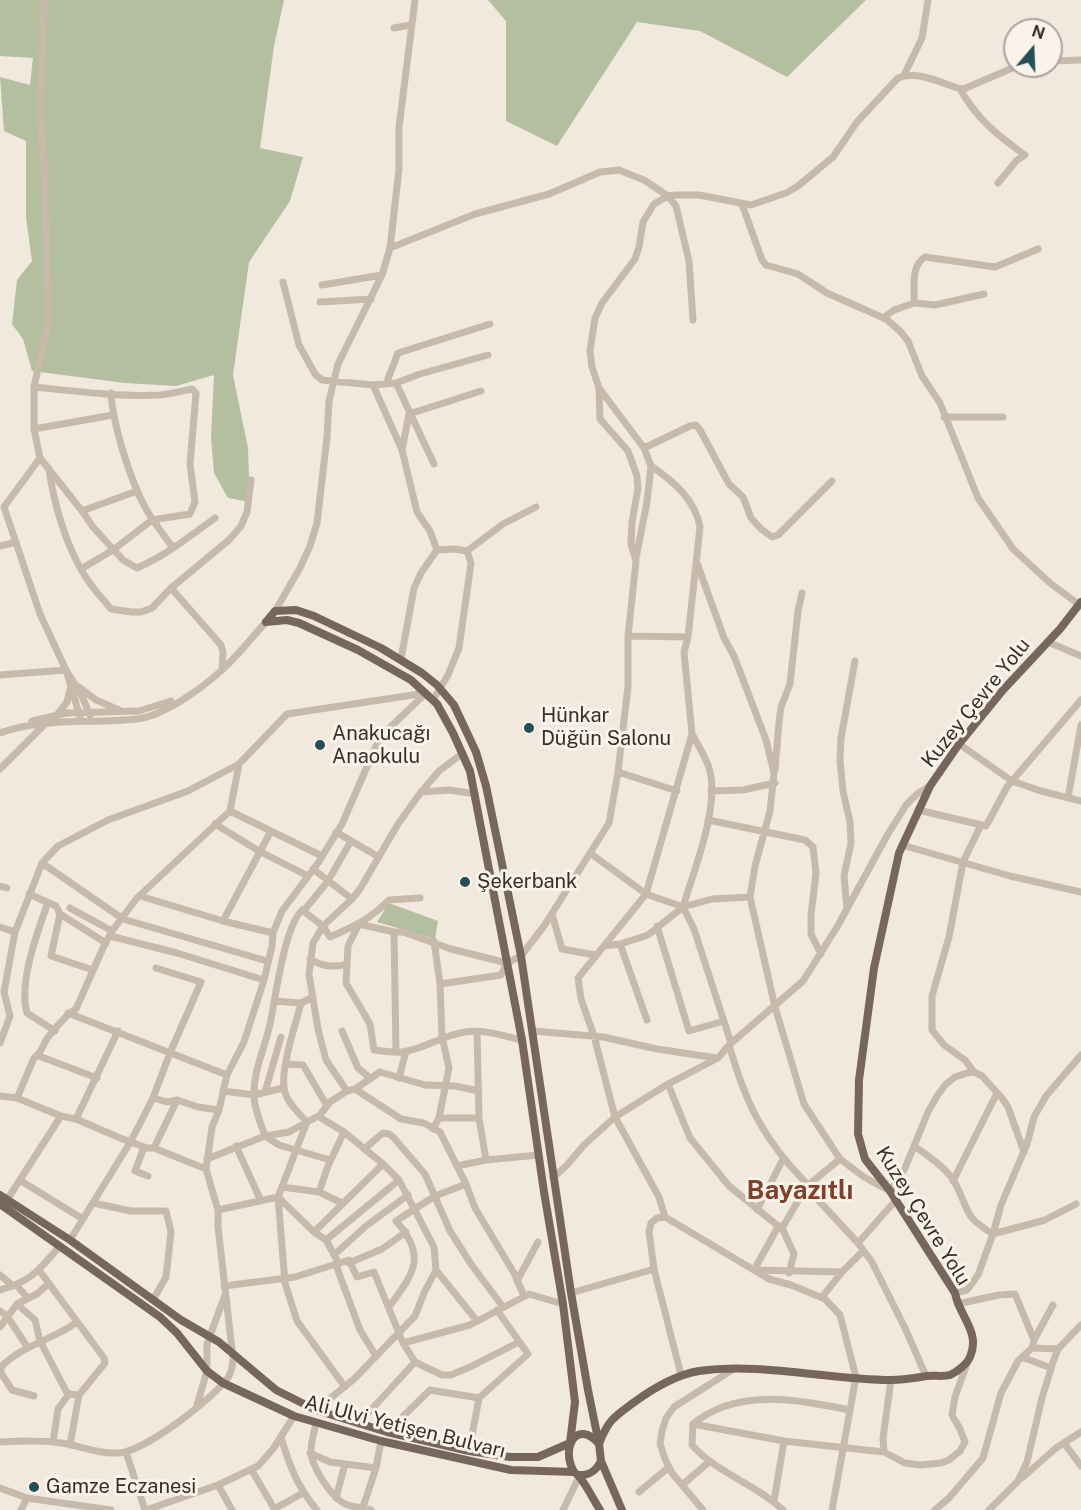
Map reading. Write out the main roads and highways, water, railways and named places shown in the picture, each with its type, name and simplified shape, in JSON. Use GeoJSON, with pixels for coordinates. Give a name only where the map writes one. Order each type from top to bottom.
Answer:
{"type":"FeatureCollection","features":[{"type":"Feature","properties":{"kind":"main road","name":"Kuzey Çevre Yolu"},"geometry":{"type":"LineString","coordinates":[[599,1444],[606,1426],[646,1393],[681,1376],[698,1371],[732,1370],[891,1380],[950,1375],[963,1366],[970,1357],[973,1344],[972,1329],[957,1304],[955,1293],[890,1191],[865,1159],[858,1134],[857,1103],[866,1021],[874,968],[895,869],[902,845],[930,786],[959,744],[1003,690],[1080,605]]}},
{"type":"Feature","properties":{"kind":"main road"},"geometry":{"type":"LineString","coordinates":[[600,1510],[569,1463],[574,1402],[563,1304],[538,1155],[522,1040],[470,771],[448,723],[426,693],[393,668],[321,632],[287,620],[266,622],[275,611],[296,610],[314,616],[401,659],[422,672],[454,705],[476,752],[486,786],[521,956],[571,1293],[601,1461],[614,1497],[622,1510]]}},
{"type":"Feature","properties":{"kind":"main road"},"geometry":{"type":"LineString","coordinates":[[2,1200],[70,1240],[181,1320],[232,1351],[243,1364],[276,1390],[316,1410],[387,1432],[469,1451],[510,1457],[538,1457],[585,1434],[593,1436],[599,1444]]}},
{"type":"Feature","properties":{"kind":"main road","name":"Ali Ulvi Yetişen Bulvarı"},"geometry":{"type":"LineString","coordinates":[[2,1200],[59,1247],[160,1317],[177,1333],[207,1371],[223,1383],[294,1416],[381,1441],[511,1470],[577,1474]]}},
{"type":"Feature","properties":{"kind":"main road"},"geometry":{"type":"LineString","coordinates":[[577,1474],[588,1475],[601,1461]]}},
{"type":"Feature","properties":{"kind":"place","name":"Hünkar Düğün Salonu"},"geometry":{"type":"Point","coordinates":[529,728]}},
{"type":"Feature","properties":{"kind":"place","name":"Anakucağı Anaokulu"},"geometry":{"type":"Point","coordinates":[320,745]}},
{"type":"Feature","properties":{"kind":"place","name":"Şekerbank"},"geometry":{"type":"Point","coordinates":[465,882]}},
{"type":"Feature","properties":{"kind":"place","name":"Gamze Eczanesi"},"geometry":{"type":"Point","coordinates":[34,1487]}},
{"type":"Feature","properties":{"kind":"district","name":"Bayazıtlı"},"geometry":{"type":"Point","coordinates":[800,1191]}}]}
